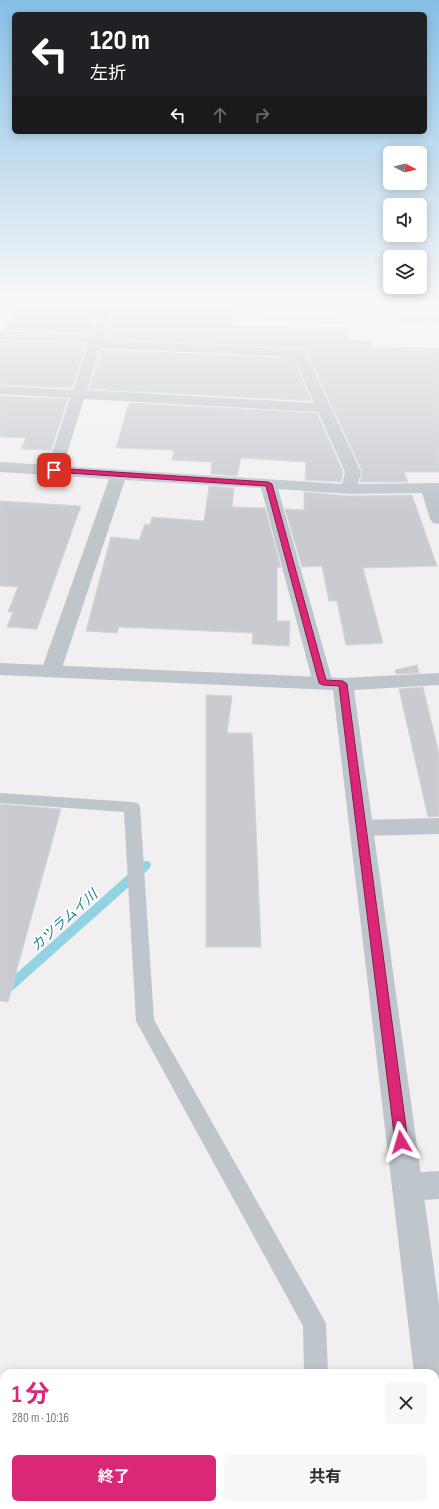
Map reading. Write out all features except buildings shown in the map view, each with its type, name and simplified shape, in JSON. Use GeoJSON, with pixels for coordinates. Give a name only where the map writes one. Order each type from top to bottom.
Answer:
{"type":"FeatureCollection","features":[{"type":"Feature","properties":{"kind":"street"},"geometry":{"type":"LineString","coordinates":[[54,470],[86,370]]}},
{"type":"Feature","properties":{"kind":"street"},"geometry":{"type":"LineString","coordinates":[[307,370],[353,472],[349,489]]}},
{"type":"Feature","properties":{"kind":"street"},"geometry":{"type":"LineString","coordinates":[[0,390],[78,396],[324,408]]}},
{"type":"Feature","properties":{"kind":"street"},"geometry":{"type":"LineString","coordinates":[[0,467],[349,489],[434,488],[439,519]]}},
{"type":"Feature","properties":{"kind":"street"},"geometry":{"type":"LineString","coordinates":[[51,671],[118,474]]}},
{"type":"Feature","properties":{"kind":"street"},"geometry":{"type":"LineString","coordinates":[[268,484],[333,683],[361,828],[430,1369]]}},
{"type":"Feature","properties":{"kind":"street"},"geometry":{"type":"LineString","coordinates":[[0,669],[333,683],[439,679]]}},
{"type":"Feature","properties":{"kind":"street"},"geometry":{"type":"LineString","coordinates":[[361,828],[439,826]]}},
{"type":"Feature","properties":{"kind":"street"},"geometry":{"type":"LineString","coordinates":[[407,1186],[439,1185]]}},
{"type":"Feature","properties":{"kind":"lane"},"geometry":{"type":"LineString","coordinates":[[0,798],[132,807],[145,1021],[314,1324],[316,1369]]}},
{"type":"Feature","properties":{"kind":"waterway","name":"カツラムイ川"},"geometry":{"type":"LineString","coordinates":[[0,995],[146,865]]}},
{"type":"Feature","properties":{"kind":"route"},"geometry":{"type":"LineString","coordinates":[[54,470],[268,484],[323,683],[343,684],[401,1142]]}}]}
